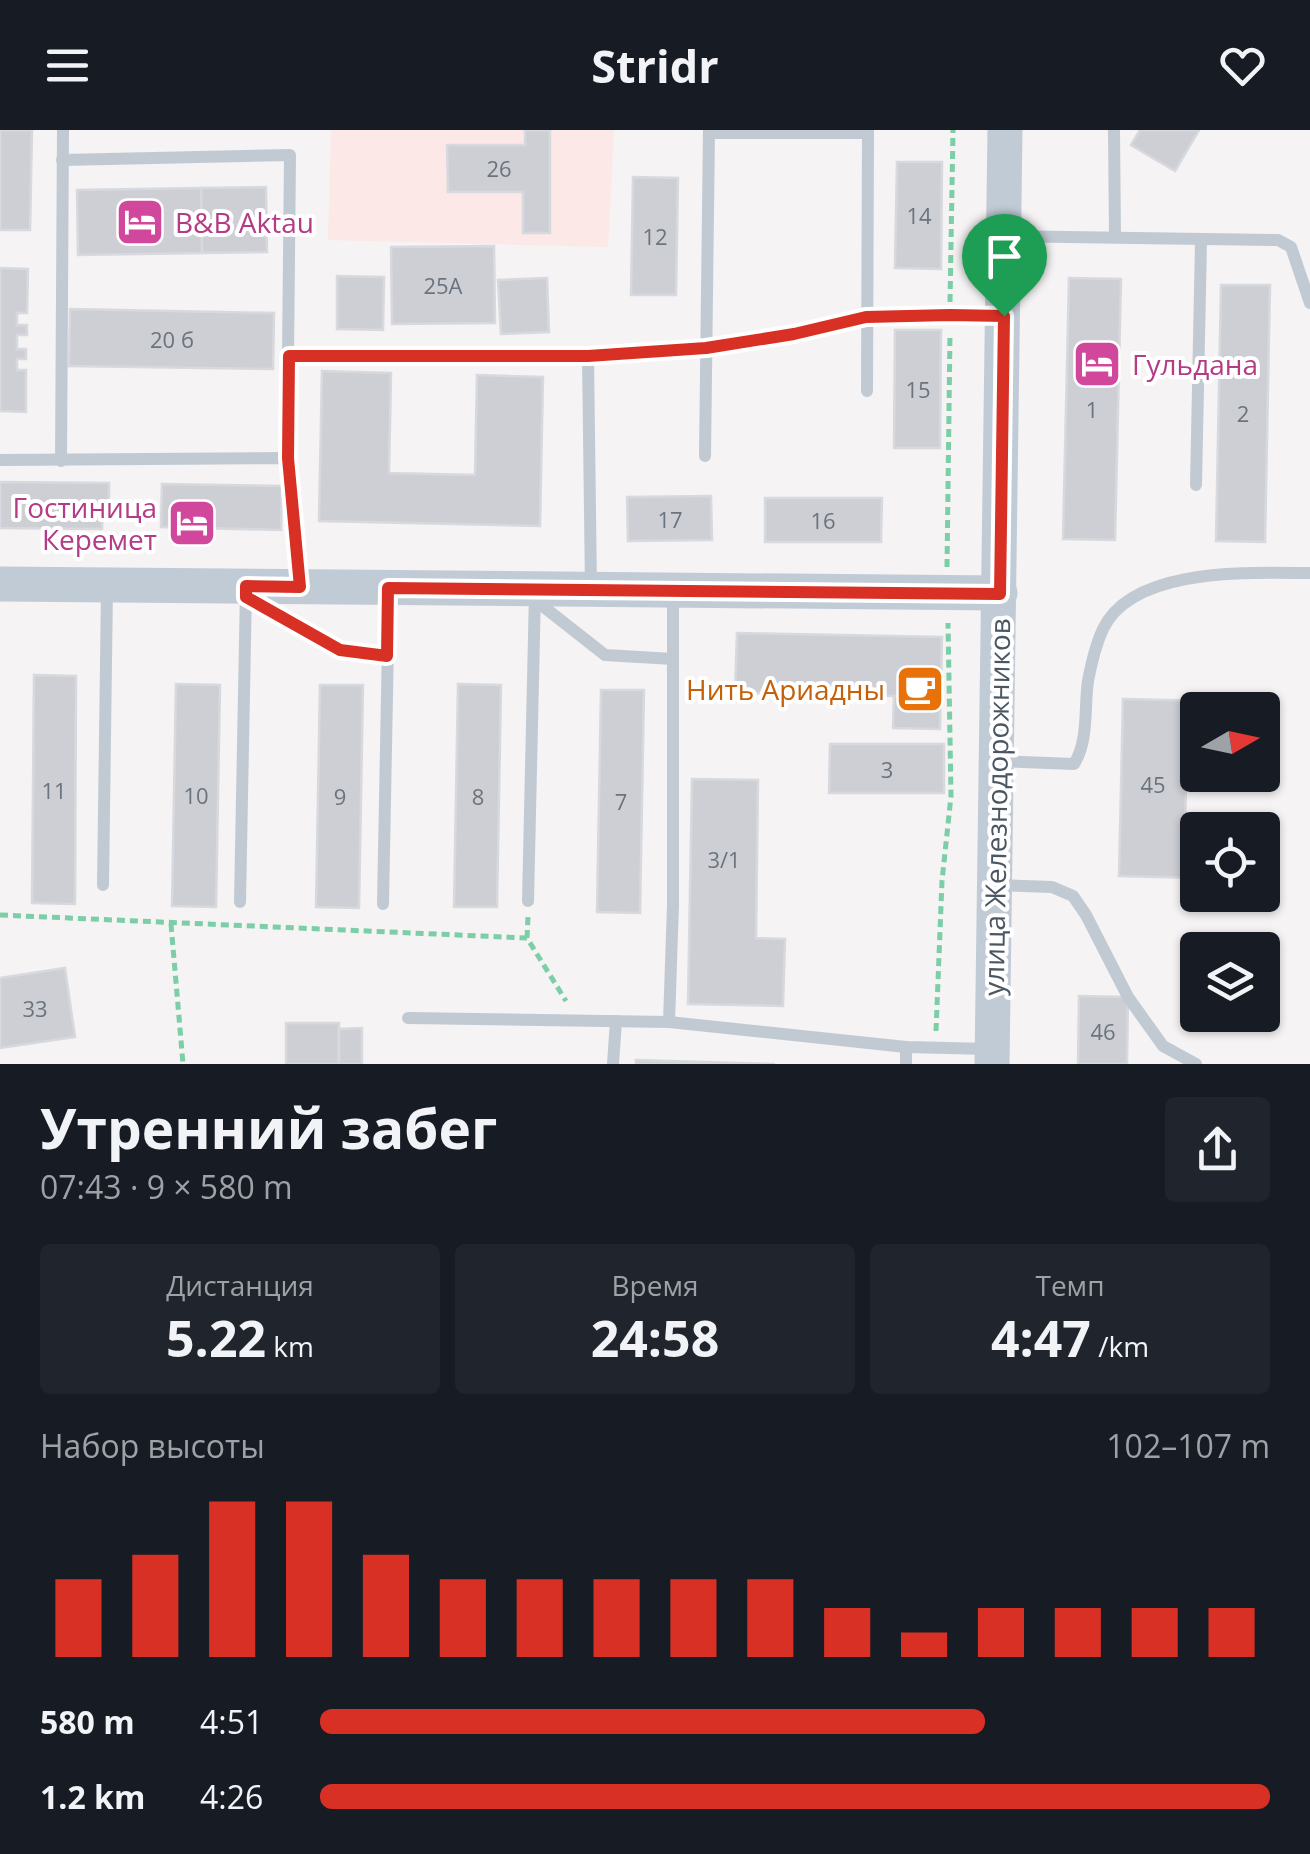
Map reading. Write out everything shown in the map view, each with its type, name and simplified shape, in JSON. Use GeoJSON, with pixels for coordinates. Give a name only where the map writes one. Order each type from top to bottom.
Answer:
{"type":"FeatureCollection","features":[{"type":"Feature","properties":{"kind":"street","name":"улица Железнодорожников"},"geometry":{"type":"LineString","coordinates":[[992,1056],[1005,130]]}},
{"type":"Feature","properties":{"kind":"street"},"geometry":{"type":"LineString","coordinates":[[0,584],[246,592],[300,587],[535,594],[673,590],[1000,594]]}},
{"type":"Feature","properties":{"kind":"lane"},"geometry":{"type":"LineString","coordinates":[[60,460],[63,130]]}},
{"type":"Feature","properties":{"kind":"lane"},"geometry":{"type":"LineString","coordinates":[[1114,130],[1115,238]]}},
{"type":"Feature","properties":{"kind":"lane"},"geometry":{"type":"LineString","coordinates":[[705,456],[709,132],[868,131],[866,390]]}},
{"type":"Feature","properties":{"kind":"lane"},"geometry":{"type":"LineString","coordinates":[[62,160],[290,155],[288,458],[300,587]]}},
{"type":"Feature","properties":{"kind":"lane"},"geometry":{"type":"LineString","coordinates":[[1004,236],[1278,240],[1292,247],[1310,302]]}},
{"type":"Feature","properties":{"kind":"lane"},"geometry":{"type":"LineString","coordinates":[[1196,486],[1201,241]]}},
{"type":"Feature","properties":{"kind":"lane"},"geometry":{"type":"LineString","coordinates":[[289,356],[588,356],[706,348],[866,317],[1004,316]]}},
{"type":"Feature","properties":{"kind":"lane"},"geometry":{"type":"LineString","coordinates":[[588,356],[592,590]]}},
{"type":"Feature","properties":{"kind":"lane"},"geometry":{"type":"LineString","coordinates":[[0,460],[288,458]]}},
{"type":"Feature","properties":{"kind":"lane"},"geometry":{"type":"LineString","coordinates":[[997,761],[1074,764],[1081,752],[1088,678],[1104,626],[1126,603],[1173,580],[1310,573]]}},
{"type":"Feature","properties":{"kind":"lane"},"geometry":{"type":"LineString","coordinates":[[103,886],[108,585]]}},
{"type":"Feature","properties":{"kind":"lane"},"geometry":{"type":"LineString","coordinates":[[383,904],[388,588]]}},
{"type":"Feature","properties":{"kind":"lane"},"geometry":{"type":"LineString","coordinates":[[670,1022],[673,590]]}},
{"type":"Feature","properties":{"kind":"lane"},"geometry":{"type":"LineString","coordinates":[[246,592],[340,650],[387,656]]}},
{"type":"Feature","properties":{"kind":"lane"},"geometry":{"type":"LineString","coordinates":[[240,902],[246,592]]}},
{"type":"Feature","properties":{"kind":"lane"},"geometry":{"type":"LineString","coordinates":[[535,594],[604,655],[673,659]]}},
{"type":"Feature","properties":{"kind":"lane"},"geometry":{"type":"LineString","coordinates":[[528,901],[535,594]]}},
{"type":"Feature","properties":{"kind":"lane"},"geometry":{"type":"LineString","coordinates":[[995,885],[1052,888],[1073,896],[1128,997],[1163,1046],[1196,1064]]}},
{"type":"Feature","properties":{"kind":"lane"},"geometry":{"type":"LineString","coordinates":[[408,1018],[670,1022],[992,1056]]}},
{"type":"Feature","properties":{"kind":"lane"},"geometry":{"type":"LineString","coordinates":[[613,1064],[616,1021]]}},
{"type":"Feature","properties":{"kind":"lane"},"geometry":{"type":"LineString","coordinates":[[906,1047],[906,1064]]}},
{"type":"Feature","properties":{"kind":"path"},"geometry":{"type":"LineString","coordinates":[[0,916],[527,938],[579,1020]]}},
{"type":"Feature","properties":{"kind":"path"},"geometry":{"type":"LineString","coordinates":[[171,924],[183,1064]]}},
{"type":"Feature","properties":{"kind":"shaded area"},"geometry":{"type":"Polygon","coordinates":[[[331,130],[614,130],[608,247],[328,240],[331,130]]]}},
{"type":"Feature","properties":{"kind":"building"},"geometry":{"type":"Polygon","coordinates":[[[0,130],[32,130],[30,230],[0,230],[0,130]]]}},
{"type":"Feature","properties":{"kind":"building"},"geometry":{"type":"Polygon","coordinates":[[[525,130],[550,130],[550,233],[523,233],[523,192],[448,192],[447,145],[525,145],[525,130]]]}},
{"type":"Feature","properties":{"kind":"building"},"geometry":{"type":"Polygon","coordinates":[[[1140,130],[1199,130],[1175,171],[1131,145],[1140,130]]]}},
{"type":"Feature","properties":{"kind":"building"},"geometry":{"type":"Polygon","coordinates":[[[897,162],[942,162],[941,269],[895,268],[897,162]]]}},
{"type":"Feature","properties":{"kind":"building"},"geometry":{"type":"Polygon","coordinates":[[[633,177],[678,178],[676,295],[631,295],[633,177]]]}},
{"type":"Feature","properties":{"kind":"building"},"geometry":{"type":"Polygon","coordinates":[[[266,187],[267,252],[202,253],[201,188],[266,187]]]}},
{"type":"Feature","properties":{"kind":"building","name":"B&B Aktau"},"geometry":{"type":"Polygon","coordinates":[[[201,188],[202,253],[78,255],[77,190],[201,188]]]}},
{"type":"Feature","properties":{"kind":"building"},"geometry":{"type":"Polygon","coordinates":[[[494,246],[495,323],[392,324],[391,247],[494,246]]]}},
{"type":"Feature","properties":{"kind":"building"},"geometry":{"type":"Polygon","coordinates":[[[0,268],[28,269],[27,313],[17,313],[17,325],[27,325],[27,335],[17,335],[17,349],[26,349],[26,359],[17,359],[17,370],[26,370],[26,412],[0,411],[0,268]]]}},
{"type":"Feature","properties":{"kind":"building"},"geometry":{"type":"Polygon","coordinates":[[[337,276],[384,277],[383,330],[337,329],[337,276]]]}},
{"type":"Feature","properties":{"kind":"building"},"geometry":{"type":"Polygon","coordinates":[[[547,278],[549,332],[501,334],[498,280],[547,278]]]}},
{"type":"Feature","properties":{"kind":"building"},"geometry":{"type":"Polygon","coordinates":[[[1069,278],[1121,279],[1115,540],[1063,539],[1069,278]]]}},
{"type":"Feature","properties":{"kind":"building"},"geometry":{"type":"Polygon","coordinates":[[[1221,285],[1270,285],[1265,542],[1216,541],[1221,285]]]}},
{"type":"Feature","properties":{"kind":"building"},"geometry":{"type":"Polygon","coordinates":[[[70,309],[274,313],[273,369],[69,366],[70,309]]]}},
{"type":"Feature","properties":{"kind":"building"},"geometry":{"type":"Polygon","coordinates":[[[895,330],[941,330],[940,448],[894,448],[895,330]]]}},
{"type":"Feature","properties":{"kind":"building"},"geometry":{"type":"Polygon","coordinates":[[[322,371],[391,373],[389,473],[475,475],[477,375],[543,377],[540,526],[319,521],[322,371]]]}},
{"type":"Feature","properties":{"kind":"building"},"geometry":{"type":"Polygon","coordinates":[[[0,482],[109,483],[109,510],[103,509],[102,529],[0,528],[0,482]]]}},
{"type":"Feature","properties":{"kind":"building"},"geometry":{"type":"Polygon","coordinates":[[[162,484],[282,486],[281,530],[161,527],[162,484]]]}},
{"type":"Feature","properties":{"kind":"building"},"geometry":{"type":"Polygon","coordinates":[[[711,496],[712,540],[628,541],[627,497],[711,496]]]}},
{"type":"Feature","properties":{"kind":"building"},"geometry":{"type":"Polygon","coordinates":[[[765,498],[882,498],[881,542],[765,542],[765,498]]]}},
{"type":"Feature","properties":{"kind":"building"},"geometry":{"type":"Polygon","coordinates":[[[737,633],[942,637],[940,729],[893,728],[894,696],[735,693],[737,633]]]}},
{"type":"Feature","properties":{"kind":"building"},"geometry":{"type":"Polygon","coordinates":[[[34,675],[76,676],[75,904],[32,903],[34,675]]]}},
{"type":"Feature","properties":{"kind":"building"},"geometry":{"type":"Polygon","coordinates":[[[176,684],[220,685],[216,907],[172,906],[176,684]]]}},
{"type":"Feature","properties":{"kind":"building"},"geometry":{"type":"Polygon","coordinates":[[[458,684],[501,685],[497,907],[454,907],[458,684]]]}},
{"type":"Feature","properties":{"kind":"building"},"geometry":{"type":"Polygon","coordinates":[[[320,685],[363,685],[359,908],[316,907],[320,685]]]}},
{"type":"Feature","properties":{"kind":"building"},"geometry":{"type":"Polygon","coordinates":[[[601,690],[644,690],[640,913],[597,912],[601,690]]]}},
{"type":"Feature","properties":{"kind":"building"},"geometry":{"type":"Polygon","coordinates":[[[1123,699],[1180,700],[1180,792],[1186,792],[1185,812],[1180,812],[1180,878],[1119,876],[1123,699]]]}},
{"type":"Feature","properties":{"kind":"building"},"geometry":{"type":"Polygon","coordinates":[[[830,744],[944,744],[944,793],[829,793],[830,744]]]}},
{"type":"Feature","properties":{"kind":"building"},"geometry":{"type":"Polygon","coordinates":[[[692,779],[758,780],[756,938],[785,939],[783,1006],[688,1004],[692,779]]]}},
{"type":"Feature","properties":{"kind":"building"},"geometry":{"type":"Polygon","coordinates":[[[65,968],[75,1037],[0,1048],[0,978],[65,968]]]}},
{"type":"Feature","properties":{"kind":"building"},"geometry":{"type":"Polygon","coordinates":[[[1079,996],[1128,997],[1127,1064],[1078,1064],[1079,996]]]}},
{"type":"Feature","properties":{"kind":"building"},"geometry":{"type":"Polygon","coordinates":[[[286,1023],[339,1023],[339,1064],[286,1064],[286,1023]]]}},
{"type":"Feature","properties":{"kind":"building"},"geometry":{"type":"Polygon","coordinates":[[[362,1028],[362,1064],[339,1064],[339,1029],[362,1028]]]}},
{"type":"Feature","properties":{"kind":"building"},"geometry":{"type":"Polygon","coordinates":[[[636,1060],[775,1064],[636,1064],[636,1060]]]}},
{"type":"Feature","properties":{"kind":"place","name":"B&B Aktau"},"geometry":{"type":"Point","coordinates":[140,222]}},
{"type":"Feature","properties":{"kind":"place","name":"Гульдана"},"geometry":{"type":"Point","coordinates":[1097,364]}},
{"type":"Feature","properties":{"kind":"place","name":"Гостиница Керемет"},"geometry":{"type":"Point","coordinates":[192,523]}},
{"type":"Feature","properties":{"kind":"place","name":"Нить Ариадны"},"geometry":{"type":"Point","coordinates":[920,689]}},
{"type":"Feature","properties":{"kind":"route"},"geometry":{"type":"LineString","coordinates":[[1004,316],[1000,594],[388,588],[387,656],[340,650],[246,597],[246,586],[300,587],[288,458],[289,356],[588,356],[706,348],[866,317],[1004,316]]}}]}
